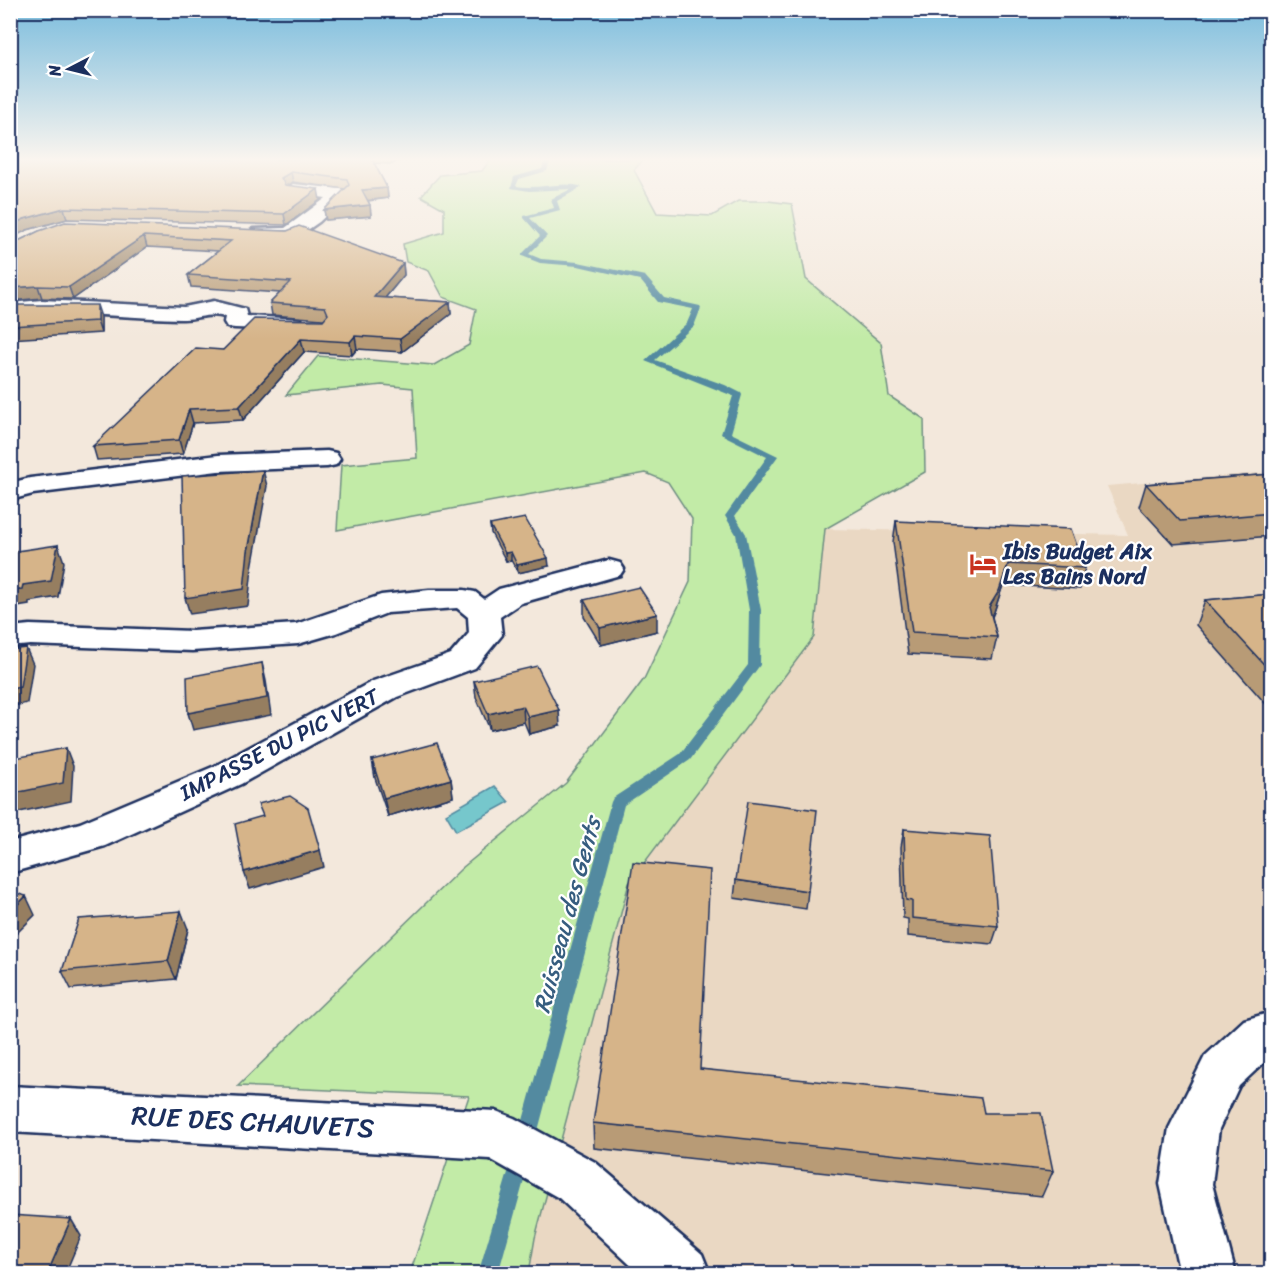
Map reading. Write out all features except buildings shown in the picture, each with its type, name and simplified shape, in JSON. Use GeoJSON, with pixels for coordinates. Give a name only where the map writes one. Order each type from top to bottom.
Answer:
{"type":"FeatureCollection","features":[{"type":"Feature","properties":{"kind":"street"},"geometry":{"type":"LineString","coordinates":[[242,232],[289,234],[312,219]]}},
{"type":"Feature","properties":{"kind":"street"},"geometry":{"type":"LineString","coordinates":[[10,309],[42,306],[184,313],[214,307],[237,314],[235,322],[317,325]]}},
{"type":"Feature","properties":{"kind":"street"},"geometry":{"type":"LineString","coordinates":[[10,492],[30,486],[218,463],[327,459]]}},
{"type":"Feature","properties":{"kind":"street"},"geometry":{"type":"LineString","coordinates":[[10,637],[30,635],[192,641],[298,634],[381,604],[429,598],[464,599],[484,614],[510,596],[609,569]]}},
{"type":"Feature","properties":{"kind":"street","name":"IMPASSE DU PIC VERT"},"geometry":{"type":"LineString","coordinates":[[10,858],[91,835],[218,780],[385,689],[463,661],[486,635],[484,614]]}},
{"type":"Feature","properties":{"kind":"street"},"geometry":{"type":"LineString","coordinates":[[1208,1274],[1186,1184],[1194,1128],[1222,1071],[1262,1035],[1272,1032]]}},
{"type":"Feature","properties":{"kind":"street","name":"RUE DES CHAUVETS"},"geometry":{"type":"LineString","coordinates":[[10,1109],[496,1135],[577,1180],[682,1274]]}},
{"type":"Feature","properties":{"kind":"shaded area"},"geometry":{"type":"Polygon","coordinates":[[[1271,472],[1271,1273],[529,1274],[535,1238],[629,883],[814,637],[825,529],[1128,535],[1107,486],[1271,472]]]}},
{"type":"Feature","properties":{"kind":"green space"},"geometry":{"type":"Polygon","coordinates":[[[444,219],[795,219],[806,279],[881,343],[889,396],[924,419],[925,472],[825,529],[814,637],[629,883],[535,1238],[529,1273],[410,1273],[469,1096],[238,1086],[462,868],[566,783],[644,679],[690,582],[692,519],[668,482],[646,473],[337,530],[341,465],[417,458],[413,388],[382,385],[286,395],[318,356],[434,365],[469,345],[476,309],[443,297],[429,271],[406,262],[403,244],[444,232],[444,219]]]}},
{"type":"Feature","properties":{"kind":"water"},"geometry":{"type":"Polygon","coordinates":[[[495,786],[509,802],[456,831],[446,814],[495,786]]]}},
{"type":"Feature","properties":{"kind":"waterway","name":"Ruisseau des Gents"},"geometry":{"type":"LineString","coordinates":[[526,1142],[618,802],[685,757],[754,665],[755,610],[741,534],[730,516],[773,456],[726,434],[738,395],[649,361],[691,324],[697,308],[661,300],[642,278],[578,264],[540,261],[524,255],[544,236],[528,219]]}},
{"type":"Feature","properties":{"kind":"waterway","name":"Ruisseau des Gents"},"geometry":{"type":"LineString","coordinates":[[488,1274],[521,1159]]}},
{"type":"Feature","properties":{"kind":"place","name":"Ibis Budget Aix Les Bains Nord"},"geometry":{"type":"Point","coordinates":[983,564]}}]}
